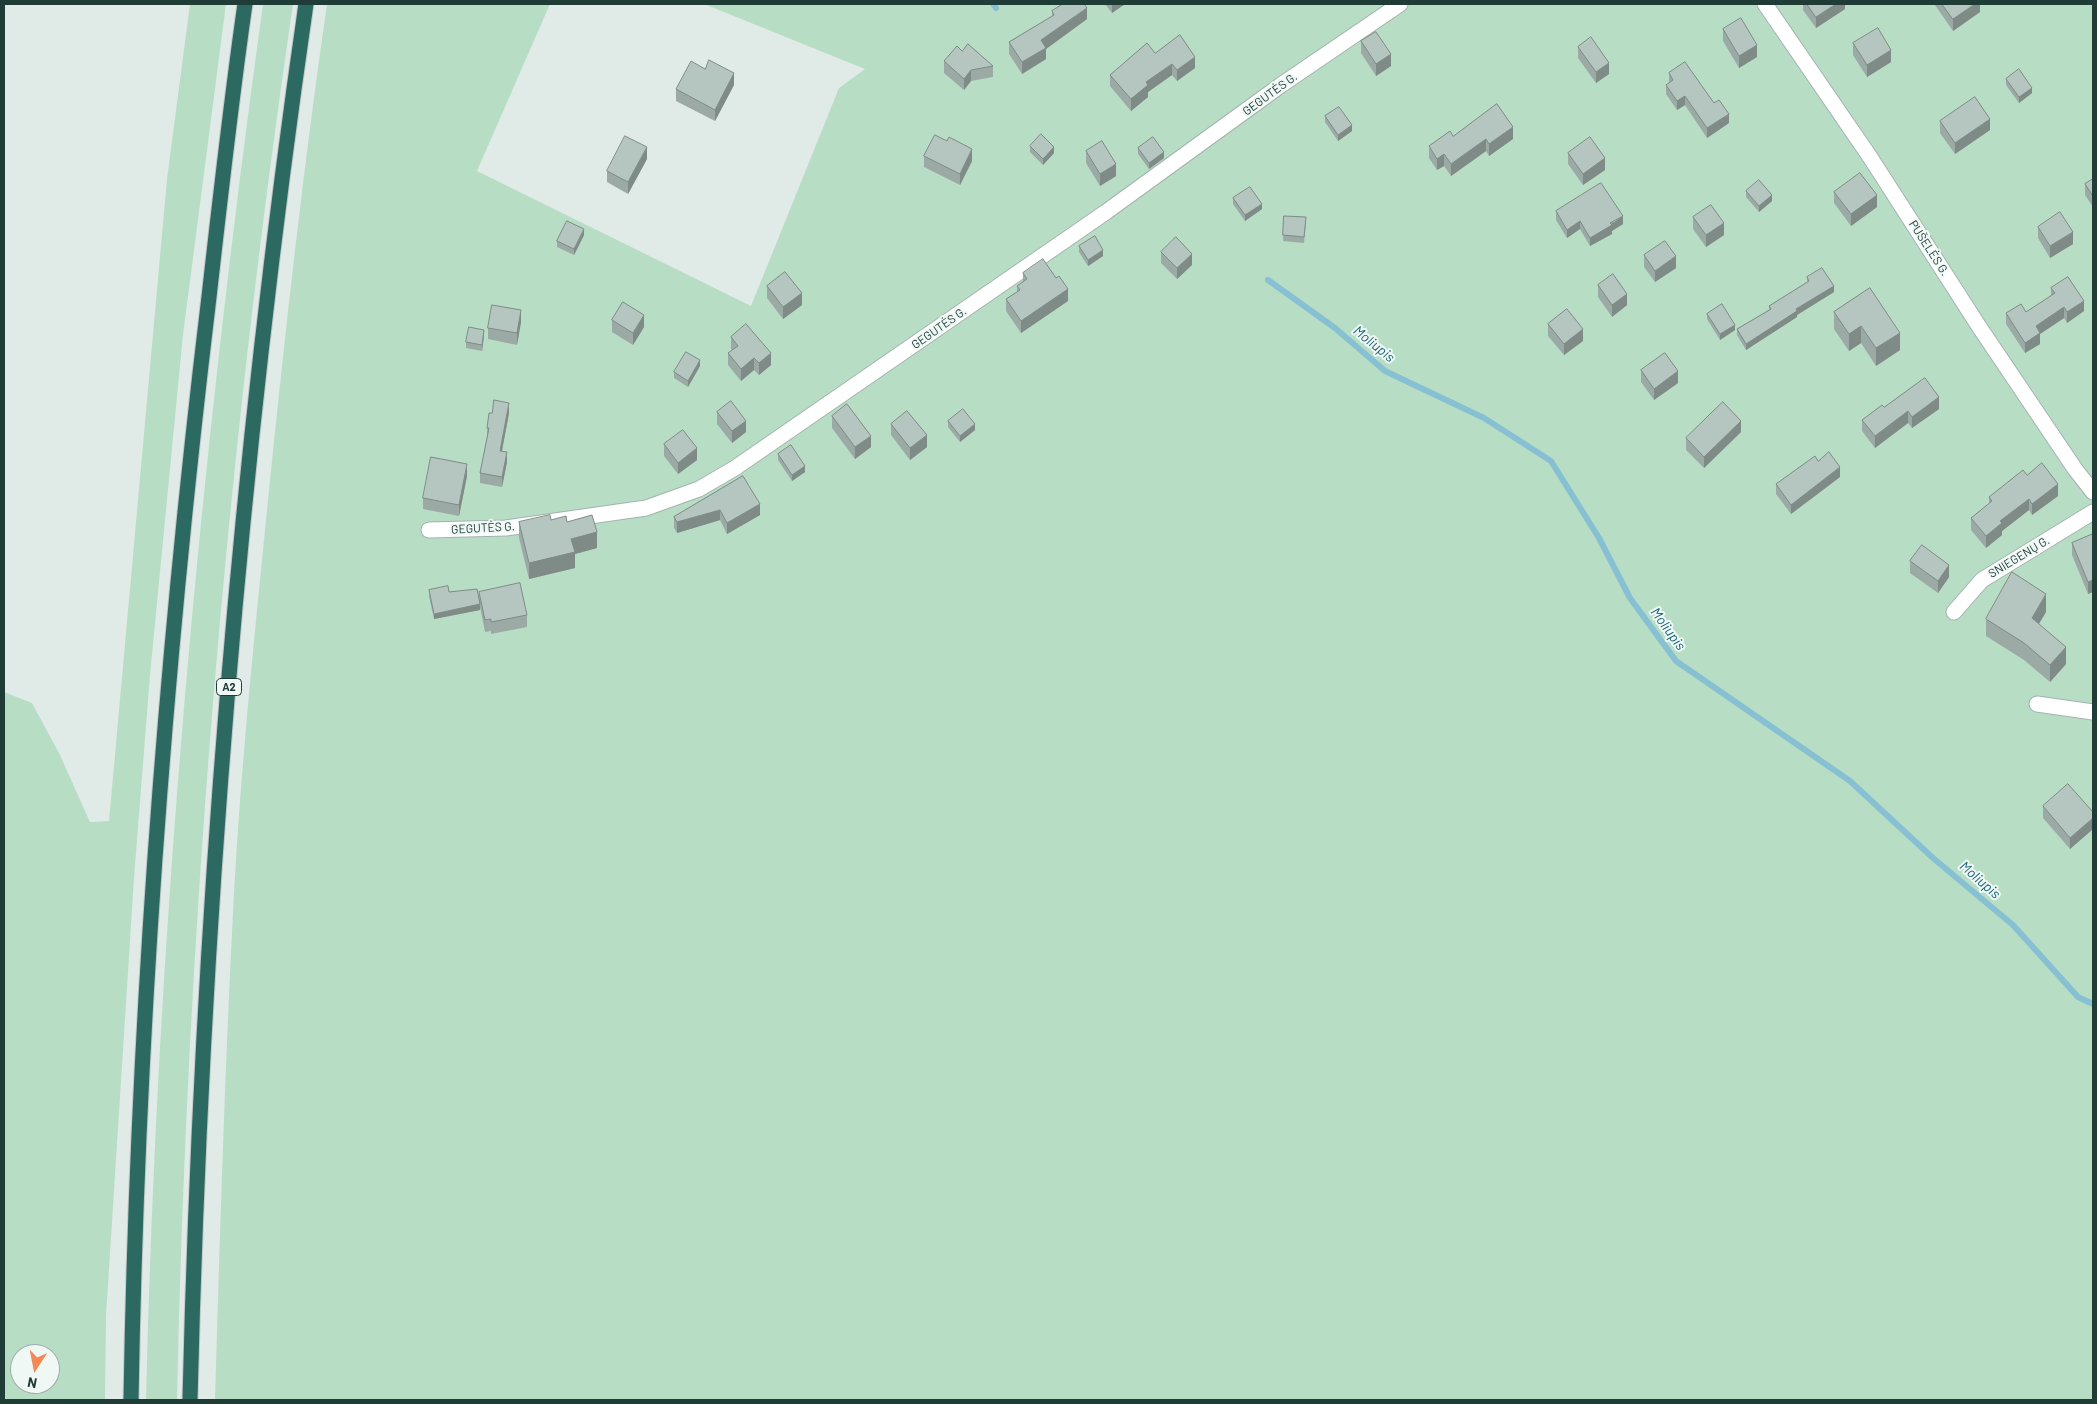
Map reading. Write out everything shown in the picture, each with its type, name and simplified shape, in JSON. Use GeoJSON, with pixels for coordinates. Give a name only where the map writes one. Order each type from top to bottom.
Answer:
{"type":"FeatureCollection","features":[{"type":"Feature","properties":{"kind":"highway"},"geometry":{"type":"LineString","coordinates":[[130,1400],[140,1118],[174,615],[198,387],[245,4]]}},
{"type":"Feature","properties":{"kind":"highway","name":"A2"},"geometry":{"type":"LineString","coordinates":[[190,1400],[204,1043],[222,769],[256,398],[306,4]]}},
{"type":"Feature","properties":{"kind":"street","name":"GEGUTĖS G."},"geometry":{"type":"LineString","coordinates":[[429,530],[506,528],[646,508],[699,489],[735,468],[1106,212],[1281,86],[1400,4]]}},
{"type":"Feature","properties":{"kind":"street","name":"PUŠELĖS G."},"geometry":{"type":"LineString","coordinates":[[1765,4],[1870,157],[1978,325],[2075,469],[2093,492]]}},
{"type":"Feature","properties":{"kind":"street","name":"SNIEGENŲ G."},"geometry":{"type":"LineString","coordinates":[[1954,612],[1982,580],[2093,512]]}},
{"type":"Feature","properties":{"kind":"street"},"geometry":{"type":"LineString","coordinates":[[2037,704],[2093,712]]}},
{"type":"Feature","properties":{"kind":"green space"},"geometry":{"type":"Polygon","coordinates":[[[190,4],[226,4],[183,335],[150,675],[134,878],[106,1316],[105,1400],[4,1400],[4,692],[32,703],[60,755],[90,822],[109,821],[167,179],[190,4]]]}},
{"type":"Feature","properties":{"kind":"green space"},"geometry":{"type":"Polygon","coordinates":[[[263,4],[293,4],[269,177],[248,351],[229,525],[213,700],[190,1050],[177,1400],[146,1400],[160,1050],[185,700],[219,352],[263,4]]]}},
{"type":"Feature","properties":{"kind":"green space"},"geometry":{"type":"Polygon","coordinates":[[[327,4],[550,4],[477,171],[751,306],[839,88],[865,69],[704,4],[2093,4],[2093,1400],[215,1400],[228,1020],[240,795],[281,376],[302,190],[327,4]]]}},
{"type":"Feature","properties":{"kind":"building"},"geometry":{"type":"Polygon","coordinates":[[[1063,4],[1084,4],[1087,8],[1041,40],[1046,48],[1022,62],[1009,42],[1054,15],[1052,11],[1063,4]]]}},
{"type":"Feature","properties":{"kind":"building"},"geometry":{"type":"Polygon","coordinates":[[[1807,4],[1836,4],[1816,17],[1807,4]]]}},
{"type":"Feature","properties":{"kind":"building"},"geometry":{"type":"Polygon","coordinates":[[[1942,4],[1975,4],[1953,19],[1942,4]]]}},
{"type":"Feature","properties":{"kind":"building"},"geometry":{"type":"Polygon","coordinates":[[[1741,18],[1757,45],[1739,56],[1723,29],[1741,18]]]}},
{"type":"Feature","properties":{"kind":"building"},"geometry":{"type":"Polygon","coordinates":[[[1878,28],[1891,50],[1867,65],[1853,43],[1878,28]]]}},
{"type":"Feature","properties":{"kind":"building"},"geometry":{"type":"Polygon","coordinates":[[[1376,32],[1391,54],[1376,64],[1361,41],[1376,32]]]}},
{"type":"Feature","properties":{"kind":"building"},"geometry":{"type":"Polygon","coordinates":[[[1180,35],[1195,57],[1177,70],[1172,64],[1146,82],[1148,85],[1131,99],[1110,75],[1147,43],[1155,53],[1180,35]]]}},
{"type":"Feature","properties":{"kind":"building"},"geometry":{"type":"Polygon","coordinates":[[[1591,37],[1609,63],[1596,72],[1578,47],[1591,37]]]}},
{"type":"Feature","properties":{"kind":"building"},"geometry":{"type":"Polygon","coordinates":[[[968,44],[993,66],[971,70],[964,79],[944,61],[957,46],[962,51],[968,44]]]}},
{"type":"Feature","properties":{"kind":"building"},"geometry":{"type":"Polygon","coordinates":[[[709,60],[734,73],[715,110],[676,89],[691,61],[705,69],[709,60]]]}},
{"type":"Feature","properties":{"kind":"building"},"geometry":{"type":"Polygon","coordinates":[[[1685,62],[1714,103],[1719,100],[1729,114],[1707,128],[1685,96],[1677,101],[1666,85],[1673,80],[1669,73],[1685,62]]]}},
{"type":"Feature","properties":{"kind":"building"},"geometry":{"type":"Polygon","coordinates":[[[2019,69],[2032,88],[2019,97],[2006,79],[2019,69]]]}},
{"type":"Feature","properties":{"kind":"building"},"geometry":{"type":"Polygon","coordinates":[[[1975,97],[1990,119],[1955,143],[1940,121],[1975,97]]]}},
{"type":"Feature","properties":{"kind":"building"},"geometry":{"type":"Polygon","coordinates":[[[1497,104],[1513,127],[1489,144],[1486,139],[1451,164],[1444,154],[1437,159],[1429,146],[1450,131],[1453,136],[1497,104]]]}},
{"type":"Feature","properties":{"kind":"building"},"geometry":{"type":"Polygon","coordinates":[[[1339,107],[1352,125],[1338,135],[1325,116],[1339,107]]]}},
{"type":"Feature","properties":{"kind":"building"},"geometry":{"type":"Polygon","coordinates":[[[1041,134],[1054,147],[1043,159],[1030,146],[1041,134]]]}},
{"type":"Feature","properties":{"kind":"building"},"geometry":{"type":"Polygon","coordinates":[[[935,135],[947,141],[949,137],[972,149],[960,174],[924,156],[935,135]]]}},
{"type":"Feature","properties":{"kind":"building"},"geometry":{"type":"Polygon","coordinates":[[[625,136],[647,147],[628,182],[607,171],[625,136]]]}},
{"type":"Feature","properties":{"kind":"building"},"geometry":{"type":"Polygon","coordinates":[[[1153,137],[1164,152],[1149,163],[1138,148],[1153,137]]]}},
{"type":"Feature","properties":{"kind":"building"},"geometry":{"type":"Polygon","coordinates":[[[1590,137],[1605,158],[1583,174],[1568,153],[1590,137]]]}},
{"type":"Feature","properties":{"kind":"building"},"geometry":{"type":"Polygon","coordinates":[[[1102,141],[1116,164],[1100,174],[1086,151],[1102,141]]]}},
{"type":"Feature","properties":{"kind":"building"},"geometry":{"type":"Polygon","coordinates":[[[1860,173],[1877,195],[1851,214],[1834,192],[1860,173]]]}},
{"type":"Feature","properties":{"kind":"building"},"geometry":{"type":"Polygon","coordinates":[[[2093,179],[2093,196],[2085,184],[2093,179]]]}},
{"type":"Feature","properties":{"kind":"building"},"geometry":{"type":"Polygon","coordinates":[[[1759,180],[1772,195],[1759,206],[1746,191],[1759,180]]]}},
{"type":"Feature","properties":{"kind":"building"},"geometry":{"type":"Polygon","coordinates":[[[1601,183],[1623,216],[1590,238],[1580,221],[1567,230],[1556,211],[1601,183]]]}},
{"type":"Feature","properties":{"kind":"building"},"geometry":{"type":"Polygon","coordinates":[[[1250,187],[1262,204],[1245,215],[1233,198],[1250,187]]]}},
{"type":"Feature","properties":{"kind":"building"},"geometry":{"type":"Polygon","coordinates":[[[1711,205],[1724,223],[1706,235],[1693,217],[1711,205]]]}},
{"type":"Feature","properties":{"kind":"building"},"geometry":{"type":"Polygon","coordinates":[[[2060,212],[2073,232],[2050,246],[2038,227],[2060,212]]]}},
{"type":"Feature","properties":{"kind":"building"},"geometry":{"type":"Polygon","coordinates":[[[1284,216],[1306,217],[1304,237],[1283,235],[1284,216]]]}},
{"type":"Feature","properties":{"kind":"building"},"geometry":{"type":"Polygon","coordinates":[[[567,221],[584,229],[574,249],[557,241],[567,221]]]}},
{"type":"Feature","properties":{"kind":"building"},"geometry":{"type":"Polygon","coordinates":[[[1095,236],[1103,250],[1088,260],[1079,246],[1095,236]]]}},
{"type":"Feature","properties":{"kind":"building"},"geometry":{"type":"Polygon","coordinates":[[[1176,237],[1192,254],[1177,268],[1161,252],[1176,237]]]}},
{"type":"Feature","properties":{"kind":"building"},"geometry":{"type":"Polygon","coordinates":[[[1665,241],[1676,256],[1655,271],[1644,255],[1665,241]]]}},
{"type":"Feature","properties":{"kind":"building"},"geometry":{"type":"Polygon","coordinates":[[[1043,259],[1056,278],[1059,276],[1068,289],[1021,321],[1006,299],[1020,290],[1017,286],[1027,279],[1023,273],[1043,259]]]}},
{"type":"Feature","properties":{"kind":"building"},"geometry":{"type":"Polygon","coordinates":[[[1822,268],[1834,286],[1796,309],[1797,311],[1746,344],[1737,329],[1771,309],[1769,306],[1809,281],[1807,277],[1822,268]]]}},
{"type":"Feature","properties":{"kind":"building"},"geometry":{"type":"Polygon","coordinates":[[[785,272],[802,293],[783,307],[767,286],[785,272]]]}},
{"type":"Feature","properties":{"kind":"building"},"geometry":{"type":"Polygon","coordinates":[[[1613,274],[1627,294],[1612,305],[1598,285],[1613,274]]]}},
{"type":"Feature","properties":{"kind":"building"},"geometry":{"type":"Polygon","coordinates":[[[2068,277],[2084,301],[2067,312],[2064,307],[2036,326],[2040,333],[2025,343],[2006,313],[2021,304],[2026,312],[2055,293],[2051,288],[2068,277]]]}},
{"type":"Feature","properties":{"kind":"building"},"geometry":{"type":"Polygon","coordinates":[[[1870,288],[1900,333],[1876,348],[1861,326],[1849,334],[1834,312],[1870,288]]]}},
{"type":"Feature","properties":{"kind":"building"},"geometry":{"type":"Polygon","coordinates":[[[623,302],[644,315],[633,333],[612,320],[623,302]]]}},
{"type":"Feature","properties":{"kind":"building"},"geometry":{"type":"Polygon","coordinates":[[[1722,304],[1735,325],[1720,334],[1707,314],[1722,304]]]}},
{"type":"Feature","properties":{"kind":"building"},"geometry":{"type":"Polygon","coordinates":[[[492,305],[521,310],[517,333],[488,328],[492,305]]]}},
{"type":"Feature","properties":{"kind":"building"},"geometry":{"type":"Polygon","coordinates":[[[1567,309],[1583,329],[1564,344],[1548,324],[1567,309]]]}},
{"type":"Feature","properties":{"kind":"building"},"geometry":{"type":"Polygon","coordinates":[[[746,324],[771,353],[759,363],[754,358],[741,369],[728,353],[738,346],[731,337],[746,324]]]}},
{"type":"Feature","properties":{"kind":"building"},"geometry":{"type":"Polygon","coordinates":[[[469,327],[484,330],[482,345],[466,342],[469,327]]]}},
{"type":"Feature","properties":{"kind":"building"},"geometry":{"type":"Polygon","coordinates":[[[686,352],[700,360],[688,381],[674,372],[686,352]]]}},
{"type":"Feature","properties":{"kind":"building"},"geometry":{"type":"Polygon","coordinates":[[[1665,353],[1678,371],[1654,389],[1641,370],[1665,353]]]}},
{"type":"Feature","properties":{"kind":"building"},"geometry":{"type":"Polygon","coordinates":[[[1925,378],[1939,397],[1912,417],[1908,411],[1875,436],[1862,420],[1925,378]]]}},
{"type":"Feature","properties":{"kind":"building"},"geometry":{"type":"Polygon","coordinates":[[[494,400],[509,403],[500,451],[507,452],[502,477],[480,473],[489,428],[487,428],[489,413],[492,413],[494,400]]]}},
{"type":"Feature","properties":{"kind":"building"},"geometry":{"type":"Polygon","coordinates":[[[731,401],[746,421],[732,431],[717,412],[731,401]]]}},
{"type":"Feature","properties":{"kind":"building"},"geometry":{"type":"Polygon","coordinates":[[[1723,402],[1741,421],[1704,457],[1686,438],[1723,402]]]}},
{"type":"Feature","properties":{"kind":"building"},"geometry":{"type":"Polygon","coordinates":[[[847,404],[871,436],[855,447],[832,416],[847,404]]]}},
{"type":"Feature","properties":{"kind":"building"},"geometry":{"type":"Polygon","coordinates":[[[963,409],[975,424],[960,436],[948,421],[963,409]]]}},
{"type":"Feature","properties":{"kind":"building"},"geometry":{"type":"Polygon","coordinates":[[[907,411],[927,435],[910,448],[891,424],[907,411]]]}},
{"type":"Feature","properties":{"kind":"building"},"geometry":{"type":"Polygon","coordinates":[[[683,430],[697,448],[678,463],[664,444],[683,430]]]}},
{"type":"Feature","properties":{"kind":"building"},"geometry":{"type":"Polygon","coordinates":[[[791,445],[805,466],[792,475],[778,454],[791,445]]]}},
{"type":"Feature","properties":{"kind":"building"},"geometry":{"type":"Polygon","coordinates":[[[1829,452],[1840,467],[1791,505],[1776,484],[1815,456],[1818,461],[1829,452]]]}},
{"type":"Feature","properties":{"kind":"building"},"geometry":{"type":"Polygon","coordinates":[[[431,457],[467,464],[459,505],[423,498],[431,457]]]}},
{"type":"Feature","properties":{"kind":"building"},"geometry":{"type":"Polygon","coordinates":[[[2042,463],[2058,484],[2032,504],[2029,499],[2000,521],[2002,523],[1986,536],[1971,518],[1992,501],[1989,497],[2023,470],[2027,475],[2042,463]]]}},
{"type":"Feature","properties":{"kind":"building"},"geometry":{"type":"Polygon","coordinates":[[[743,476],[760,504],[727,523],[720,510],[677,522],[674,517],[743,476]]]}},
{"type":"Feature","properties":{"kind":"building"},"geometry":{"type":"Polygon","coordinates":[[[550,515],[551,520],[566,516],[567,522],[592,515],[597,532],[571,539],[575,552],[529,563],[519,522],[550,515]]]}},
{"type":"Feature","properties":{"kind":"building"},"geometry":{"type":"Polygon","coordinates":[[[2093,534],[2093,580],[2088,582],[2072,543],[2093,534]]]}},
{"type":"Feature","properties":{"kind":"building"},"geometry":{"type":"Polygon","coordinates":[[[1922,545],[1949,565],[1938,581],[1910,561],[1922,545]]]}},
{"type":"Feature","properties":{"kind":"building"},"geometry":{"type":"Polygon","coordinates":[[[2012,572],[2046,594],[2032,618],[2066,647],[2050,665],[2024,643],[1986,619],[2012,572]]]}},
{"type":"Feature","properties":{"kind":"building"},"geometry":{"type":"Polygon","coordinates":[[[520,583],[527,615],[491,622],[491,619],[485,620],[479,592],[520,583]]]}},
{"type":"Feature","properties":{"kind":"building"},"geometry":{"type":"Polygon","coordinates":[[[448,586],[449,592],[477,589],[480,604],[434,614],[429,590],[448,586]]]}},
{"type":"Feature","properties":{"kind":"building"},"geometry":{"type":"Polygon","coordinates":[[[2068,784],[2093,812],[2093,818],[2070,838],[2043,806],[2068,784]]]}},
{"type":"Feature","properties":{"kind":"waterway","name":"Moliupis"},"geometry":{"type":"LineString","coordinates":[[993,4],[996,8]]}},
{"type":"Feature","properties":{"kind":"waterway","name":"Moliupis"},"geometry":{"type":"LineString","coordinates":[[1268,280],[1335,328],[1385,371],[1484,418],[1551,461],[1599,538],[1630,598],[1676,661],[1850,781],[1933,858],[2013,925],[2078,997],[2093,1004]]}}]}
